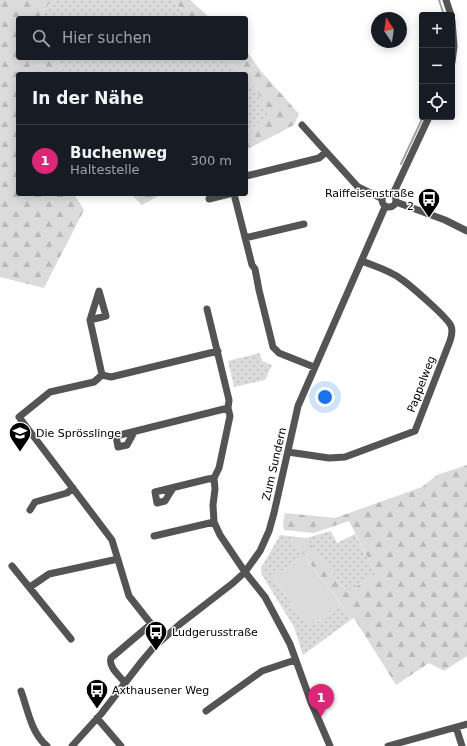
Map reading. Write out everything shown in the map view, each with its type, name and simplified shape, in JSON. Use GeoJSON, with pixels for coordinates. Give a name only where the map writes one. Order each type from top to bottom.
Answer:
{"type":"FeatureCollection","features":[{"type":"Feature","properties":{"kind":"street"},"geometry":{"type":"LineString","coordinates":[[446,0],[450,12]]}},
{"type":"Feature","properties":{"kind":"street"},"geometry":{"type":"LineString","coordinates":[[393,194],[428,120]]}},
{"type":"Feature","properties":{"kind":"street"},"geometry":{"type":"LineString","coordinates":[[302,125],[358,187],[381,198]]}},
{"type":"Feature","properties":{"kind":"street"},"geometry":{"type":"LineString","coordinates":[[248,176],[319,158],[326,152]]}},
{"type":"Feature","properties":{"kind":"street"},"geometry":{"type":"LineString","coordinates":[[381,198],[384,194],[393,194]]}},
{"type":"Feature","properties":{"kind":"street"},"geometry":{"type":"LineString","coordinates":[[393,194],[396,202]]}},
{"type":"Feature","properties":{"kind":"street"},"geometry":{"type":"LineString","coordinates":[[209,199],[221,196]]}},
{"type":"Feature","properties":{"kind":"street"},"geometry":{"type":"LineString","coordinates":[[234,196],[252,264],[255,269],[273,347],[279,353],[314,367]]}},
{"type":"Feature","properties":{"kind":"street"},"geometry":{"type":"LineString","coordinates":[[381,198],[382,205],[385,207],[390,208],[394,206],[396,202]]}},
{"type":"Feature","properties":{"kind":"street"},"geometry":{"type":"LineString","coordinates":[[396,202],[446,220],[467,231]]}},
{"type":"Feature","properties":{"kind":"street","name":"Zum Sundern"},"geometry":{"type":"LineString","coordinates":[[72,746],[97,718],[142,661],[163,639],[233,583],[245,572],[260,551],[269,531],[298,406],[385,207]]}},
{"type":"Feature","properties":{"kind":"street"},"geometry":{"type":"LineString","coordinates":[[245,238],[304,224]]}},
{"type":"Feature","properties":{"kind":"street","name":"Pappelweg"},"geometry":{"type":"LineString","coordinates":[[288,452],[329,458],[345,457],[415,431],[450,341],[452,332],[451,325],[447,320],[400,278],[362,261]]}},
{"type":"Feature","properties":{"kind":"street"},"geometry":{"type":"LineString","coordinates":[[207,309],[229,400],[228,408],[230,416],[219,468],[214,478],[214,522],[220,535],[245,572],[265,597],[290,644],[311,702],[330,746]]}},
{"type":"Feature","properties":{"kind":"street"},"geometry":{"type":"LineString","coordinates":[[90,320],[102,375]]}},
{"type":"Feature","properties":{"kind":"street"},"geometry":{"type":"LineString","coordinates":[[102,375],[111,377],[218,351]]}},
{"type":"Feature","properties":{"kind":"street"},"geometry":{"type":"LineString","coordinates":[[102,375],[94,382],[50,392],[19,418],[112,540],[128,596],[163,639]]}},
{"type":"Feature","properties":{"kind":"street"},"geometry":{"type":"LineString","coordinates":[[134,432],[228,408]]}},
{"type":"Feature","properties":{"kind":"street"},"geometry":{"type":"LineString","coordinates":[[173,488],[214,478]]}},
{"type":"Feature","properties":{"kind":"street"},"geometry":{"type":"LineString","coordinates":[[30,510],[35,502],[66,493],[73,488]]}},
{"type":"Feature","properties":{"kind":"street"},"geometry":{"type":"LineString","coordinates":[[154,536],[214,522]]}},
{"type":"Feature","properties":{"kind":"street"},"geometry":{"type":"LineString","coordinates":[[30,587],[49,574],[118,559]]}},
{"type":"Feature","properties":{"kind":"street"},"geometry":{"type":"LineString","coordinates":[[12,566],[71,638]]}},
{"type":"Feature","properties":{"kind":"street"},"geometry":{"type":"LineString","coordinates":[[125,683],[111,666],[111,658],[151,624]]}},
{"type":"Feature","properties":{"kind":"street"},"geometry":{"type":"LineString","coordinates":[[206,711],[262,671],[295,660]]}},
{"type":"Feature","properties":{"kind":"street"},"geometry":{"type":"LineString","coordinates":[[21,691],[37,735],[48,746]]}},
{"type":"Feature","properties":{"kind":"street"},"geometry":{"type":"LineString","coordinates":[[97,718],[121,746]]}},
{"type":"Feature","properties":{"kind":"street"},"geometry":{"type":"LineString","coordinates":[[388,746],[467,724]]}},
{"type":"Feature","properties":{"kind":"street"},"geometry":{"type":"LineString","coordinates":[[456,727],[462,746]]}},
{"type":"Feature","properties":{"kind":"green space"},"geometry":{"type":"Polygon","coordinates":[[[0,0],[52,0],[40,16],[16,16],[16,60],[58,60],[62,72],[16,72],[16,196],[75,196],[84,210],[44,288],[0,277],[0,0]]]}},
{"type":"Feature","properties":{"kind":"green space"},"geometry":{"type":"Polygon","coordinates":[[[52,0],[173,0],[187,16],[40,16],[52,0]]]}},
{"type":"Feature","properties":{"kind":"green space"},"geometry":{"type":"Polygon","coordinates":[[[173,0],[190,0],[208,16],[187,16],[173,0]]]}},
{"type":"Feature","properties":{"kind":"green space"},"geometry":{"type":"Polygon","coordinates":[[[248,53],[260,70],[299,114],[294,125],[248,149],[248,126],[256,126],[267,115],[256,88],[248,81],[248,72],[239,72],[227,60],[248,60],[248,53]]]}},
{"type":"Feature","properties":{"kind":"green space"},"geometry":{"type":"Polygon","coordinates":[[[58,60],[227,60],[239,72],[62,72],[58,60]]]}},
{"type":"Feature","properties":{"kind":"green space"},"geometry":{"type":"Polygon","coordinates":[[[248,81],[256,88],[268,115],[256,126],[248,126],[248,81]]]}},
{"type":"Feature","properties":{"kind":"green space"},"geometry":{"type":"Polygon","coordinates":[[[133,196],[158,196],[142,205],[133,196]]]}},
{"type":"Feature","properties":{"kind":"green space"},"geometry":{"type":"Polygon","coordinates":[[[260,353],[262,361],[272,365],[265,380],[234,387],[228,361],[260,353]]]}},
{"type":"Feature","properties":{"kind":"green space"},"geometry":{"type":"Polygon","coordinates":[[[467,465],[467,656],[444,671],[429,663],[396,685],[354,618],[352,619],[289,536],[306,538],[347,592],[376,574],[349,521],[314,533],[284,530],[283,523],[285,513],[335,518],[422,487],[437,475],[467,465]]]}},
{"type":"Feature","properties":{"kind":"green space"},"geometry":{"type":"Polygon","coordinates":[[[331,531],[337,543],[355,534],[376,574],[347,592],[306,538],[331,531]]]}},
{"type":"Feature","properties":{"kind":"green space"},"geometry":{"type":"Polygon","coordinates":[[[280,535],[289,536],[304,556],[273,577],[309,628],[341,605],[352,619],[303,655],[294,627],[262,575],[261,568],[280,535]]]}},
{"type":"Feature","properties":{"kind":"green space"},"geometry":{"type":"Polygon","coordinates":[[[304,556],[341,605],[309,628],[273,577],[304,556]]]}},
{"type":"Feature","properties":{"kind":"waterway"},"geometry":{"type":"LineString","coordinates":[[439,0],[443,12]]}},
{"type":"Feature","properties":{"kind":"waterway"},"geometry":{"type":"LineString","coordinates":[[401,164],[422,120]]}},
{"type":"Feature","properties":{"kind":"place","name":"Raiffeisenstraße 2"},"geometry":{"type":"Point","coordinates":[429,218]}},
{"type":"Feature","properties":{"kind":"place","name":"Die Sprösslinge"},"geometry":{"type":"Point","coordinates":[20,452]}},
{"type":"Feature","properties":{"kind":"place","name":"Ludgerusstraße"},"geometry":{"type":"Point","coordinates":[156,652]}},
{"type":"Feature","properties":{"kind":"place","name":"Axthausener Weg"},"geometry":{"type":"Point","coordinates":[97,710]}},
{"type":"Feature","properties":{"kind":"place","name":"Buchenweg"},"geometry":{"type":"Point","coordinates":[321,717]}}]}
